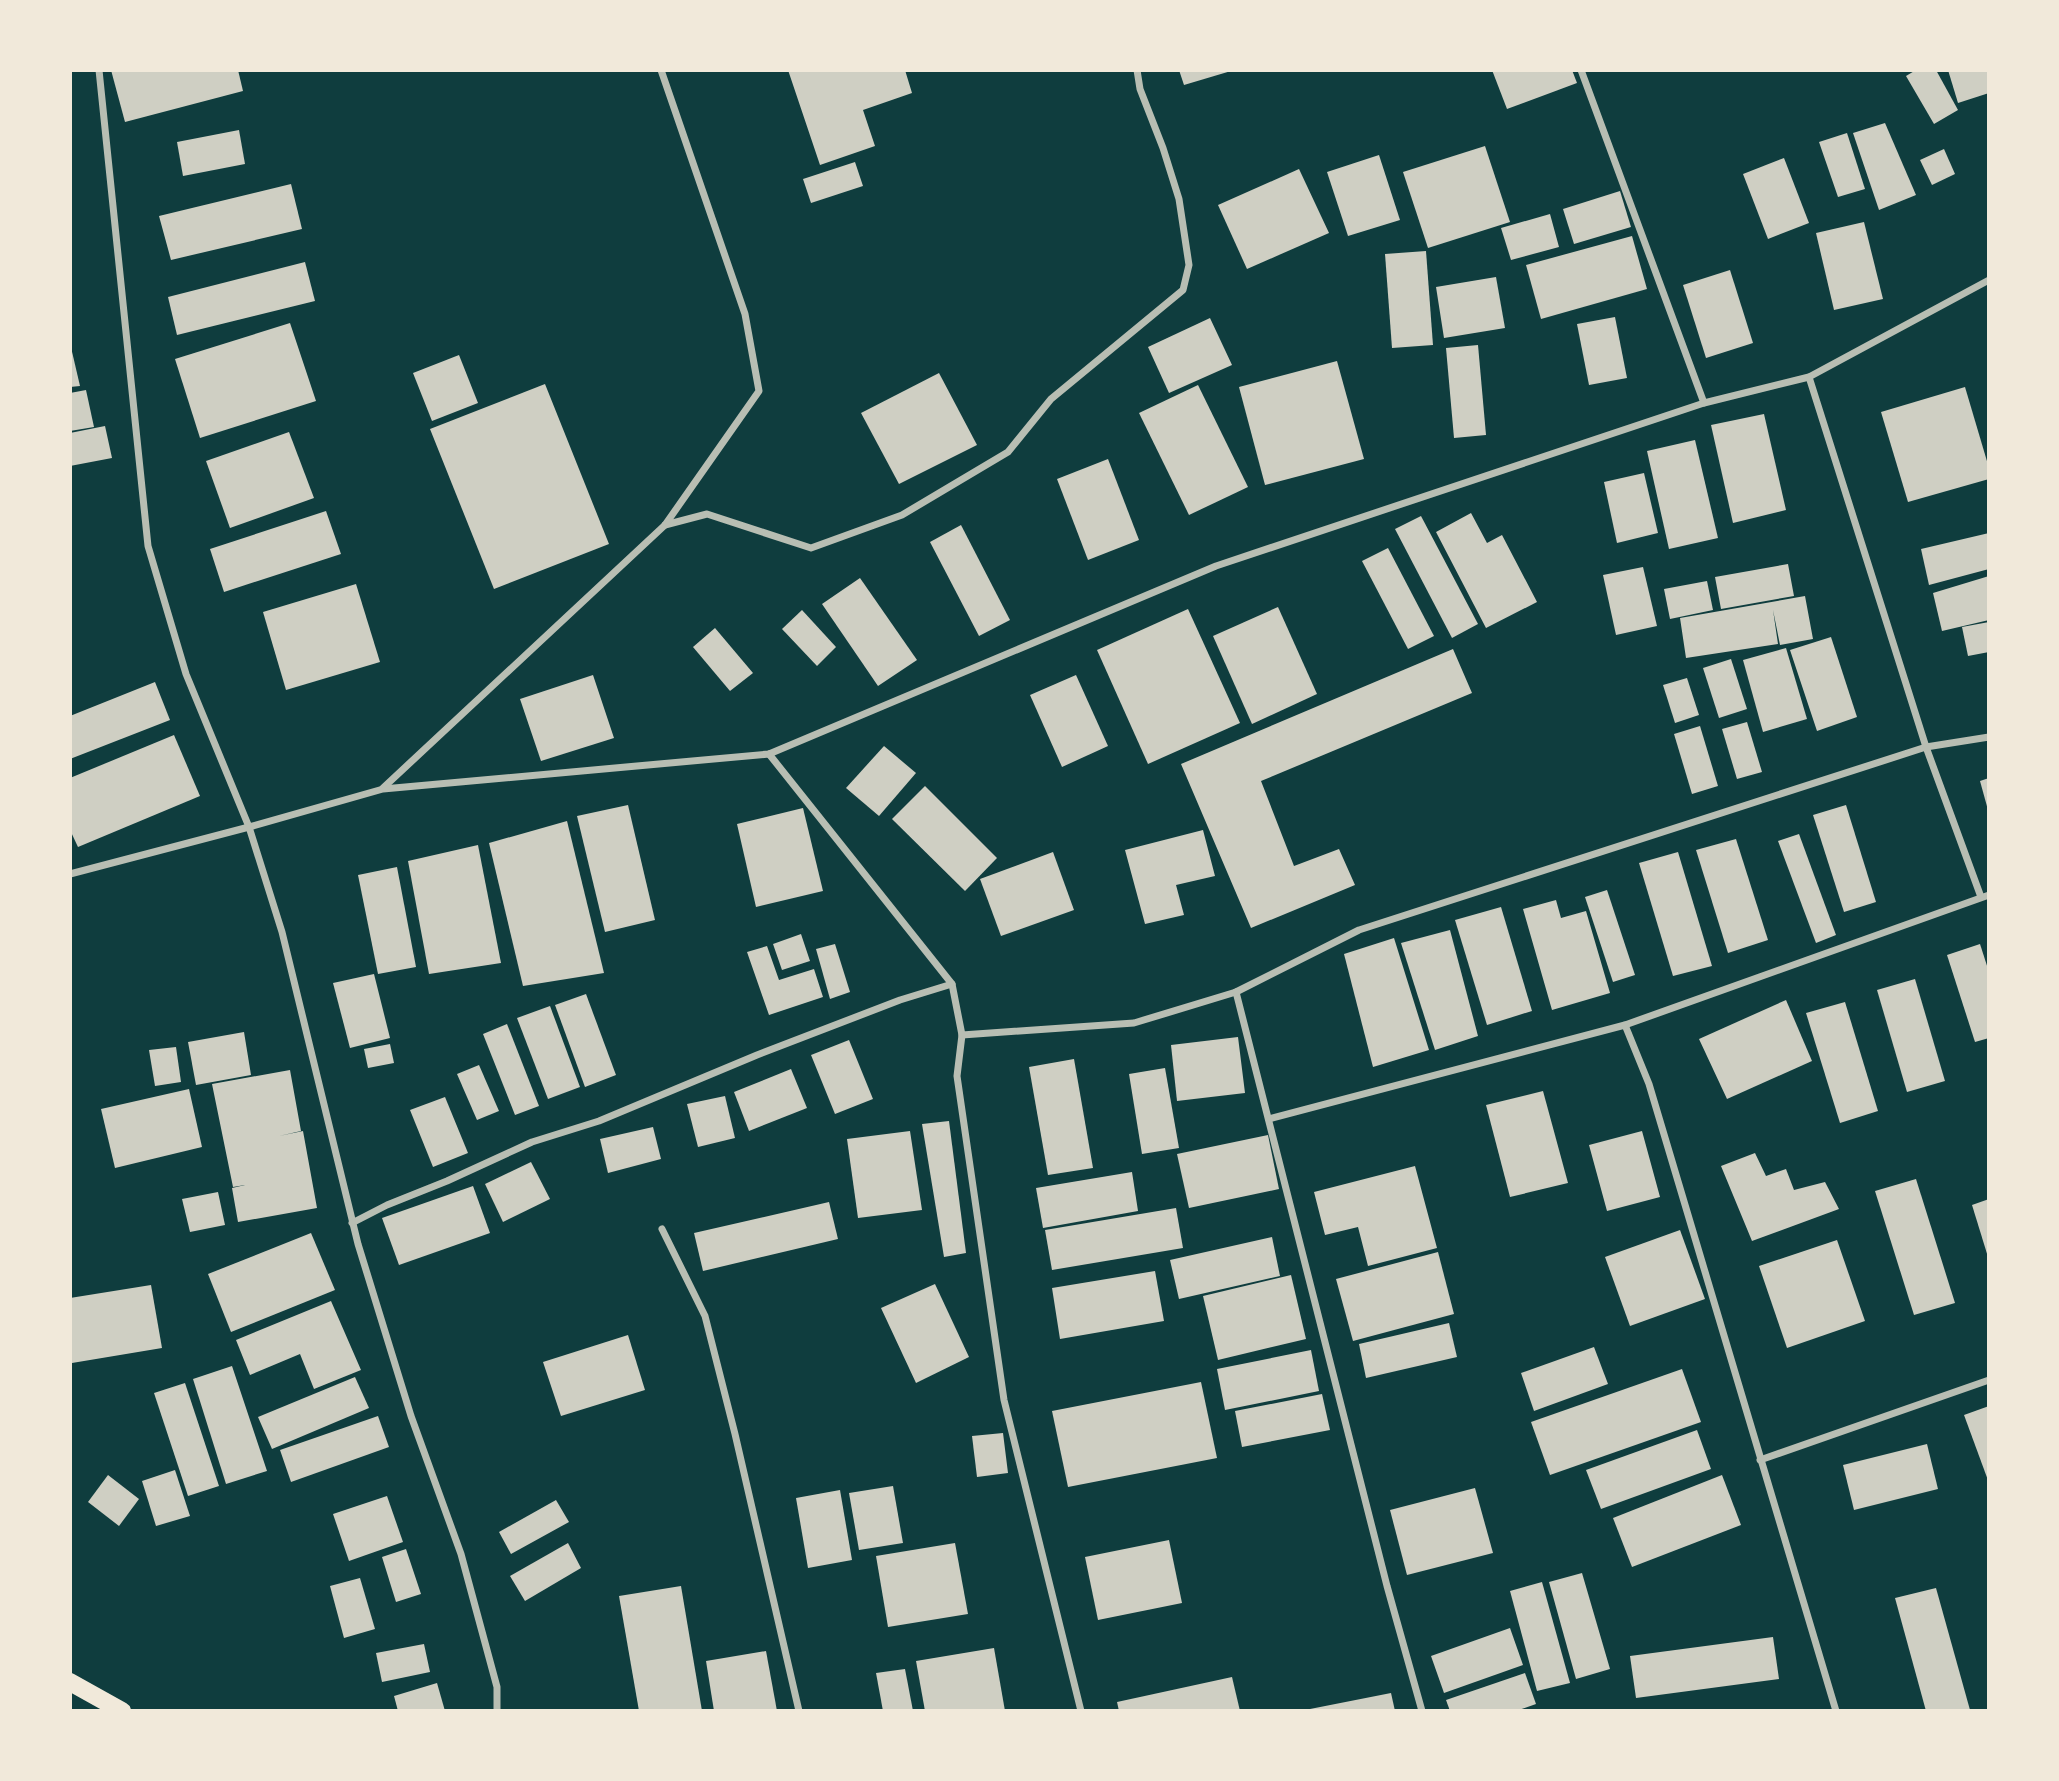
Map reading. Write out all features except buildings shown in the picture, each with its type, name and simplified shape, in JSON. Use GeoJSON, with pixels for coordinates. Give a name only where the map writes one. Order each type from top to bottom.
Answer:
{"type":"FeatureCollection","features":[{"type":"Feature","properties":{"kind":"main road"},"geometry":{"type":"LineString","coordinates":[[70,1682],[122,1711]]}},
{"type":"Feature","properties":{"kind":"street"},"geometry":{"type":"LineString","coordinates":[[99,70],[148,546],[186,674],[249,827],[282,932],[352,1223],[411,1416],[461,1555],[497,1687],[497,1711]]}},
{"type":"Feature","properties":{"kind":"street"},"geometry":{"type":"LineString","coordinates":[[383,789],[664,525],[759,391],[744,314],[661,70]]}},
{"type":"Feature","properties":{"kind":"street"},"geometry":{"type":"LineString","coordinates":[[664,525],[706,514],[811,548],[902,515],[1009,452],[1051,400],[1183,290],[1189,265],[1179,199],[1140,89],[1136,70]]}},
{"type":"Feature","properties":{"kind":"street"},"geometry":{"type":"LineString","coordinates":[[1581,70],[1704,403]]}},
{"type":"Feature","properties":{"kind":"street"},"geometry":{"type":"LineString","coordinates":[[70,874],[383,789],[769,754],[1216,566],[1704,403],[1809,377],[1989,280]]}},
{"type":"Feature","properties":{"kind":"street"},"geometry":{"type":"LineString","coordinates":[[1269,1119],[1625,1026],[1985,896],[1926,747],[1809,377]]}},
{"type":"Feature","properties":{"kind":"street"},"geometry":{"type":"LineString","coordinates":[[962,1035],[1134,1023],[1236,992],[1359,930],[1926,747],[1989,737]]}},
{"type":"Feature","properties":{"kind":"street"},"geometry":{"type":"LineString","coordinates":[[769,754],[952,984],[962,1035],[957,1076],[1004,1400],[1081,1711]]}},
{"type":"Feature","properties":{"kind":"street"},"geometry":{"type":"LineString","coordinates":[[352,1223],[532,1142],[599,1121],[757,1055],[900,1000],[952,984]]}},
{"type":"Feature","properties":{"kind":"street"},"geometry":{"type":"LineString","coordinates":[[1236,992],[1387,1586],[1422,1711]]}},
{"type":"Feature","properties":{"kind":"street"},"geometry":{"type":"LineString","coordinates":[[1625,1026],[1649,1084],[1836,1711]]}},
{"type":"Feature","properties":{"kind":"street"},"geometry":{"type":"LineString","coordinates":[[662,1229],[705,1316],[799,1711]]}},
{"type":"Feature","properties":{"kind":"street"},"geometry":{"type":"LineString","coordinates":[[1760,1460],[1989,1380]]}}]}
